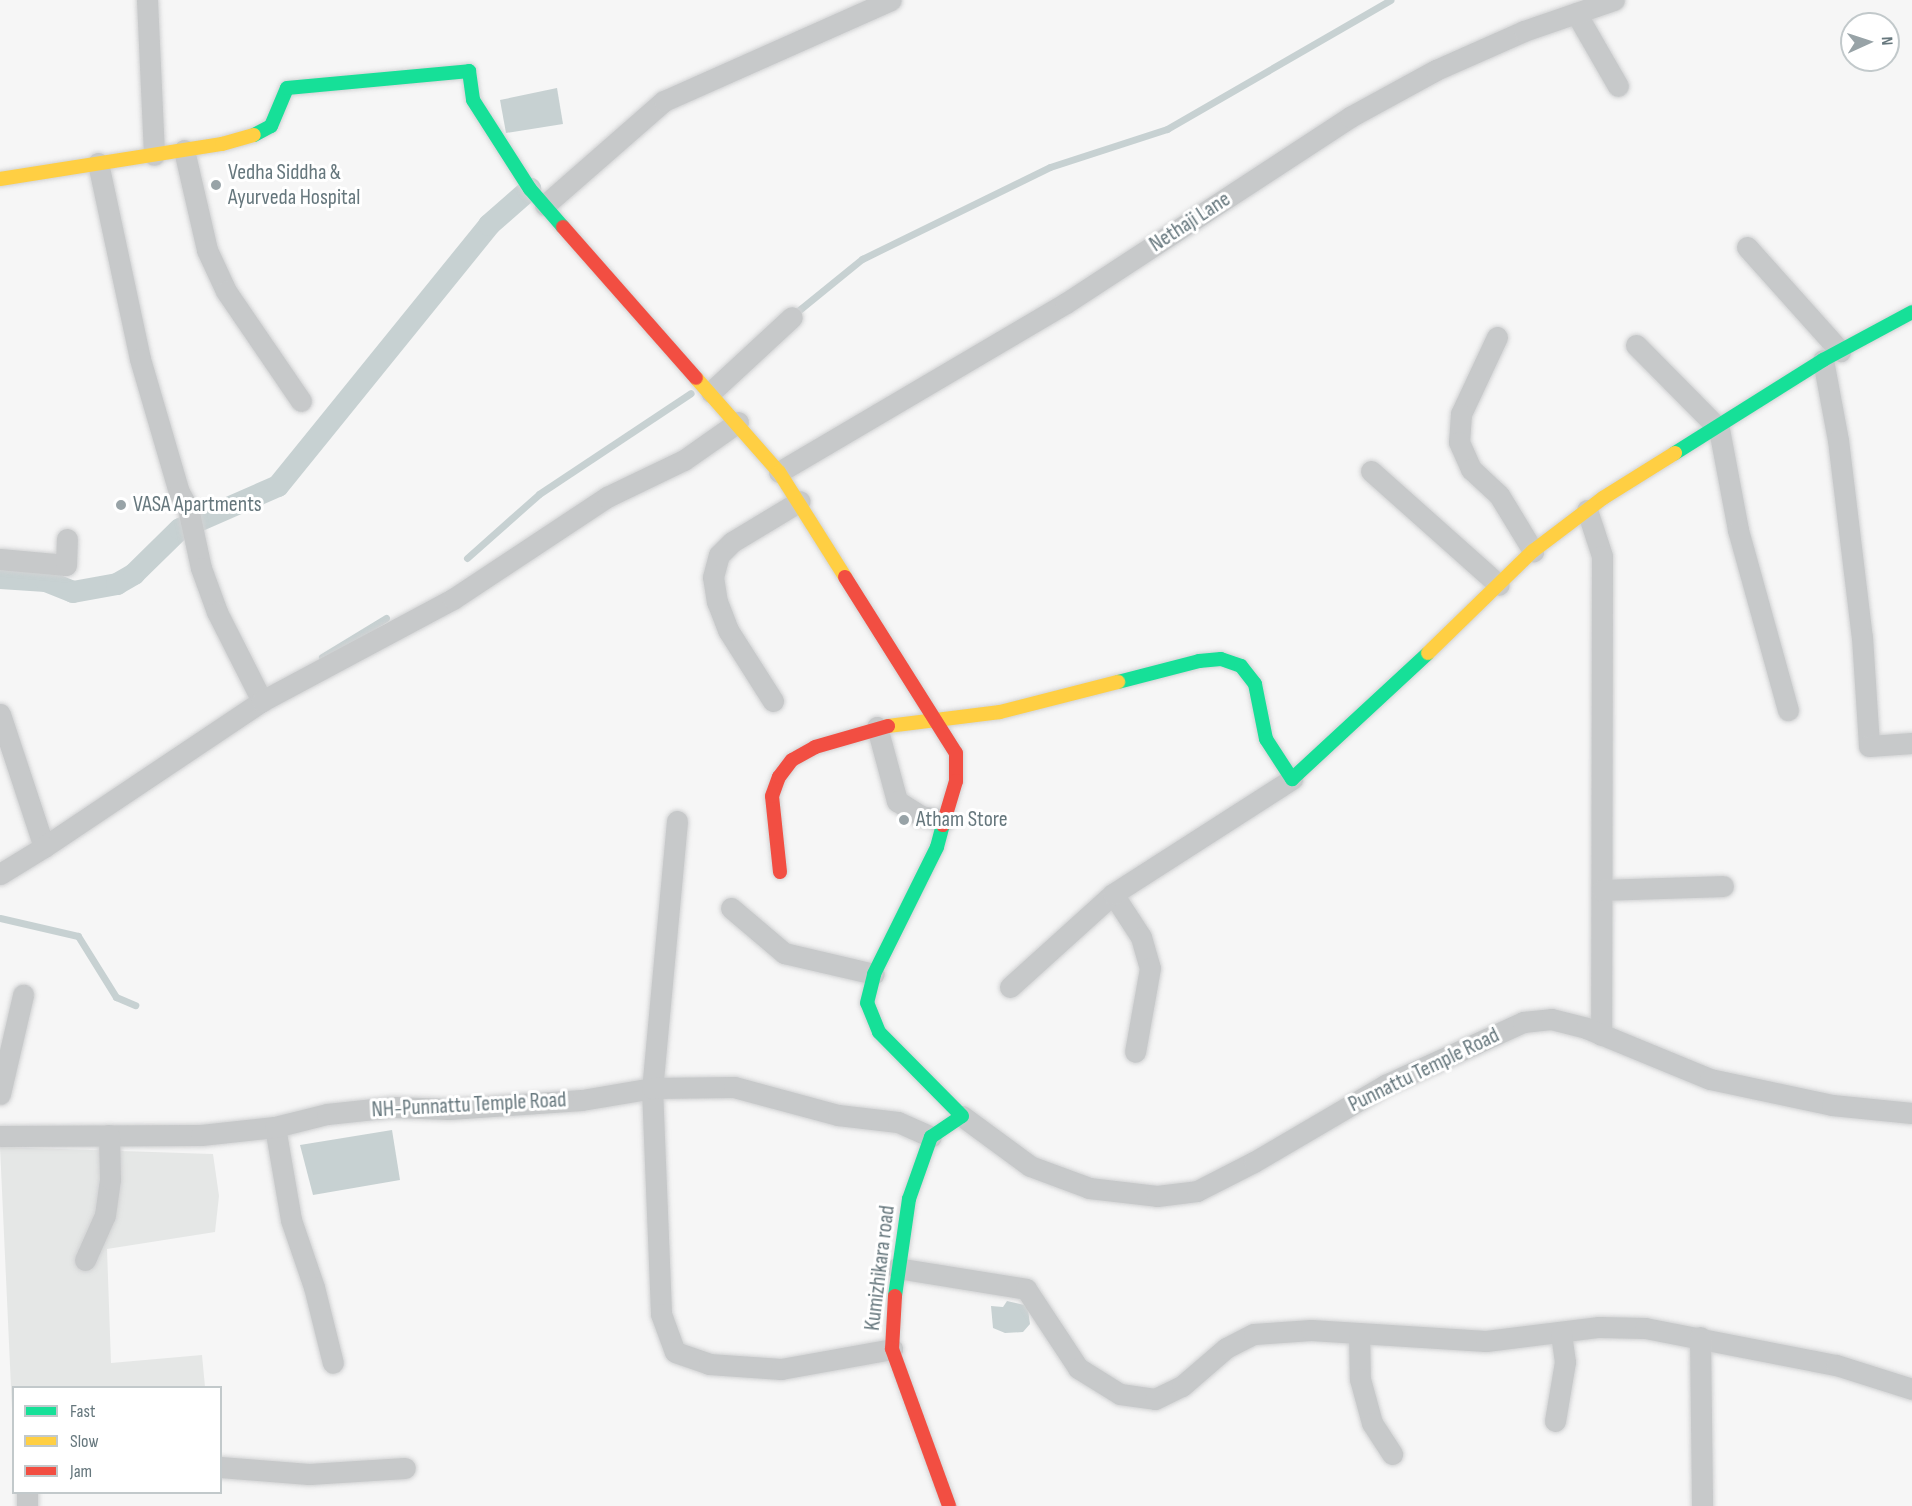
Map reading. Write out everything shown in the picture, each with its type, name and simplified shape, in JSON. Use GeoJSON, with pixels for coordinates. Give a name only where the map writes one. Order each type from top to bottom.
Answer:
{"type":"FeatureCollection","features":[{"type":"Feature","properties":{"kind":"street"},"geometry":{"type":"LineString","coordinates":[[147,0],[154,155]]}},
{"type":"Feature","properties":{"kind":"street"},"geometry":{"type":"LineString","coordinates":[[545,205],[664,101],[891,0]]}},
{"type":"Feature","properties":{"kind":"street","name":"Nethaji Lane"},"geometry":{"type":"LineString","coordinates":[[779,472],[1066,303],[1350,117],[1436,70],[1576,13],[1614,0]]}},
{"type":"Feature","properties":{"kind":"street"},"geometry":{"type":"LineString","coordinates":[[1576,13],[1618,86]]}},
{"type":"Feature","properties":{"kind":"street"},"geometry":{"type":"LineString","coordinates":[[0,179],[242,139],[271,126],[287,88],[469,70],[473,100],[495,140],[545,205],[738,422],[779,472],[800,501],[956,753],[956,781],[945,820],[920,889],[874,974],[867,1003],[879,1032],[962,1116],[932,1137]]}},
{"type":"Feature","properties":{"kind":"street"},"geometry":{"type":"LineString","coordinates":[[184,150],[212,260],[232,301],[301,401]]}},
{"type":"Feature","properties":{"kind":"street"},"geometry":{"type":"LineString","coordinates":[[98,163],[140,359],[179,492],[188,508],[201,568],[217,612],[262,701]]}},
{"type":"Feature","properties":{"kind":"street"},"geometry":{"type":"LineString","coordinates":[[1747,247],[1832,356],[1838,440],[1860,625],[1869,746],[1912,743]]}},
{"type":"Feature","properties":{"kind":"street"},"geometry":{"type":"LineString","coordinates":[[1010,987],[1113,894],[1292,779],[1357,723],[1533,551],[1587,510],[1832,356],[1912,312]]}},
{"type":"Feature","properties":{"kind":"street"},"geometry":{"type":"LineString","coordinates":[[711,392],[792,317]]}},
{"type":"Feature","properties":{"kind":"street"},"geometry":{"type":"LineString","coordinates":[[1497,337],[1461,414],[1459,442],[1471,469],[1499,495],[1533,551]]}},
{"type":"Feature","properties":{"kind":"street"},"geometry":{"type":"LineString","coordinates":[[1636,345],[1719,429],[1738,530],[1788,710]]}},
{"type":"Feature","properties":{"kind":"street"},"geometry":{"type":"LineString","coordinates":[[0,874],[262,701],[453,599],[607,497],[684,460],[738,422]]}},
{"type":"Feature","properties":{"kind":"street"},"geometry":{"type":"LineString","coordinates":[[1371,471],[1500,585]]}},
{"type":"Feature","properties":{"kind":"street"},"geometry":{"type":"LineString","coordinates":[[773,701],[728,630],[717,602],[713,576],[719,555],[732,542],[800,501]]}},
{"type":"Feature","properties":{"kind":"street"},"geometry":{"type":"LineString","coordinates":[[1587,510],[1602,556],[1601,1035]]}},
{"type":"Feature","properties":{"kind":"street"},"geometry":{"type":"LineString","coordinates":[[0,559],[66,565],[67,539]]}},
{"type":"Feature","properties":{"kind":"street"},"geometry":{"type":"LineString","coordinates":[[780,872],[772,796],[778,777],[792,760],[815,747],[876,727],[935,717],[1000,712],[1221,659],[1241,666],[1255,684],[1266,739],[1292,779]]}},
{"type":"Feature","properties":{"kind":"street"},"geometry":{"type":"LineString","coordinates":[[0,716],[44,847]]}},
{"type":"Feature","properties":{"kind":"street"},"geometry":{"type":"LineString","coordinates":[[876,727],[897,801],[921,816],[945,820]]}},
{"type":"Feature","properties":{"kind":"street"},"geometry":{"type":"LineString","coordinates":[[677,821],[652,1088],[661,1314],[675,1352],[709,1364],[781,1369],[892,1349]]}},
{"type":"Feature","properties":{"kind":"street"},"geometry":{"type":"LineString","coordinates":[[1602,890],[1723,886]]}},
{"type":"Feature","properties":{"kind":"street"},"geometry":{"type":"LineString","coordinates":[[1113,894],[1141,937],[1150,968],[1136,1052]]}},
{"type":"Feature","properties":{"kind":"street"},"geometry":{"type":"LineString","coordinates":[[731,908],[784,953],[874,974]]}},
{"type":"Feature","properties":{"kind":"street"},"geometry":{"type":"LineString","coordinates":[[0,1094],[23,995]]}},
{"type":"Feature","properties":{"kind":"street","name":"Punnattu Temple Road"},"geometry":{"type":"LineString","coordinates":[[962,1116],[1030,1166],[1089,1188],[1157,1196],[1197,1191],[1254,1162],[1385,1085],[1523,1022],[1551,1019],[1601,1035],[1710,1080],[1832,1105],[1912,1113]]}},
{"type":"Feature","properties":{"kind":"street","name":"NH-Punnattu Temple Road"},"geometry":{"type":"LineString","coordinates":[[0,1136],[201,1135],[275,1127],[327,1114],[393,1107],[449,1109],[559,1101],[652,1088],[734,1087],[838,1115],[898,1122],[932,1137]]}},
{"type":"Feature","properties":{"kind":"street"},"geometry":{"type":"LineString","coordinates":[[275,1127],[291,1220],[314,1287],[333,1363]]}},
{"type":"Feature","properties":{"kind":"street"},"geometry":{"type":"LineString","coordinates":[[85,1260],[105,1215],[110,1179],[109,1136]]}},
{"type":"Feature","properties":{"kind":"street","name":"Kumizhikara road"},"geometry":{"type":"LineString","coordinates":[[932,1137],[909,1199],[897,1268],[892,1349],[949,1506]]}},
{"type":"Feature","properties":{"kind":"street"},"geometry":{"type":"LineString","coordinates":[[897,1268],[1026,1289],[1078,1368],[1120,1394],[1155,1399],[1182,1386],[1226,1348],[1254,1334],[1311,1330],[1486,1341],[1599,1328],[1645,1328],[1836,1365],[1912,1389]]}},
{"type":"Feature","properties":{"kind":"street"},"geometry":{"type":"LineString","coordinates":[[1359,1333],[1360,1379],[1372,1424],[1392,1454]]}},
{"type":"Feature","properties":{"kind":"street"},"geometry":{"type":"LineString","coordinates":[[1555,1421],[1565,1362],[1561,1333]]}},
{"type":"Feature","properties":{"kind":"street"},"geometry":{"type":"LineString","coordinates":[[1700,1337],[1702,1506]]}},
{"type":"Feature","properties":{"kind":"street"},"geometry":{"type":"LineString","coordinates":[[222,1467],[309,1474],[405,1468]]}},
{"type":"Feature","properties":{"kind":"shaded area"},"geometry":{"type":"Polygon","coordinates":[[[557,88],[563,124],[506,133],[500,100],[557,88]]]}},
{"type":"Feature","properties":{"kind":"shaded area"},"geometry":{"type":"Polygon","coordinates":[[[392,1130],[400,1180],[313,1195],[300,1145],[392,1130]]]}},
{"type":"Feature","properties":{"kind":"shaded area"},"geometry":{"type":"Polygon","coordinates":[[[0,1147],[213,1154],[219,1196],[215,1232],[107,1249],[111,1363],[202,1355],[205,1386],[12,1386],[12,1409],[0,1147]]]}},
{"type":"Feature","properties":{"kind":"shaded area"},"geometry":{"type":"Polygon","coordinates":[[[1007,1301],[1024,1305],[1028,1309],[1030,1324],[1023,1332],[1005,1333],[993,1328],[991,1306],[1003,1307],[1007,1301]]]}},
{"type":"Feature","properties":{"kind":"waterway"},"geometry":{"type":"LineString","coordinates":[[793,315],[862,259],[1050,167],[1167,129],[1390,0]]}},
{"type":"Feature","properties":{"kind":"waterway"},"geometry":{"type":"LineString","coordinates":[[0,578],[46,581],[73,592],[117,584],[134,574],[180,529],[278,486],[489,225],[530,189]]}},
{"type":"Feature","properties":{"kind":"waterway"},"geometry":{"type":"LineString","coordinates":[[467,558],[539,494],[691,393]]}},
{"type":"Feature","properties":{"kind":"waterway"},"geometry":{"type":"LineString","coordinates":[[322,657],[386,618]]}},
{"type":"Feature","properties":{"kind":"waterway"},"geometry":{"type":"LineString","coordinates":[[0,918],[78,936],[116,997],[135,1005]]}},
{"type":"Feature","properties":{"kind":"traffic: fast"},"geometry":{"type":"LineString","coordinates":[[254,135],[271,126],[287,88],[469,71],[473,100],[530,189],[563,227]]}},
{"type":"Feature","properties":{"kind":"traffic: fast"},"geometry":{"type":"LineString","coordinates":[[1675,453],[1823,360],[1912,312]]}},
{"type":"Feature","properties":{"kind":"traffic: fast"},"geometry":{"type":"LineString","coordinates":[[1118,682],[1199,661],[1221,659],[1241,666],[1255,684],[1266,739],[1292,779],[1428,653]]}},
{"type":"Feature","properties":{"kind":"traffic: fast"},"geometry":{"type":"LineString","coordinates":[[895,1296],[909,1199],[931,1137],[962,1116],[879,1032],[867,1003],[874,974],[937,847],[943,825]]}},
{"type":"Feature","properties":{"kind":"traffic: slow"},"geometry":{"type":"LineString","coordinates":[[0,179],[222,144],[254,135]]}},
{"type":"Feature","properties":{"kind":"traffic: slow"},"geometry":{"type":"LineString","coordinates":[[696,378],[779,472],[845,577]]}},
{"type":"Feature","properties":{"kind":"traffic: slow"},"geometry":{"type":"LineString","coordinates":[[1428,653],[1533,551],[1603,498],[1675,453]]}},
{"type":"Feature","properties":{"kind":"traffic: slow"},"geometry":{"type":"LineString","coordinates":[[888,726],[1000,712],[1118,682]]}},
{"type":"Feature","properties":{"kind":"traffic: jam"},"geometry":{"type":"LineString","coordinates":[[563,227],[696,378]]}},
{"type":"Feature","properties":{"kind":"traffic: jam"},"geometry":{"type":"LineString","coordinates":[[845,577],[956,753],[956,781],[943,825]]}},
{"type":"Feature","properties":{"kind":"traffic: jam"},"geometry":{"type":"LineString","coordinates":[[780,872],[772,796],[779,777],[792,760],[815,747],[888,726]]}},
{"type":"Feature","properties":{"kind":"traffic: jam"},"geometry":{"type":"LineString","coordinates":[[895,1296],[892,1349],[949,1506]]}},
{"type":"Feature","properties":{"kind":"place","name":"Vedha Siddha & Ayurveda Hospital"},"geometry":{"type":"Point","coordinates":[216,185]}},
{"type":"Feature","properties":{"kind":"place","name":"VASA Apartments"},"geometry":{"type":"Point","coordinates":[121,505]}},
{"type":"Feature","properties":{"kind":"place","name":"Atham Store"},"geometry":{"type":"Point","coordinates":[904,820]}}]}
